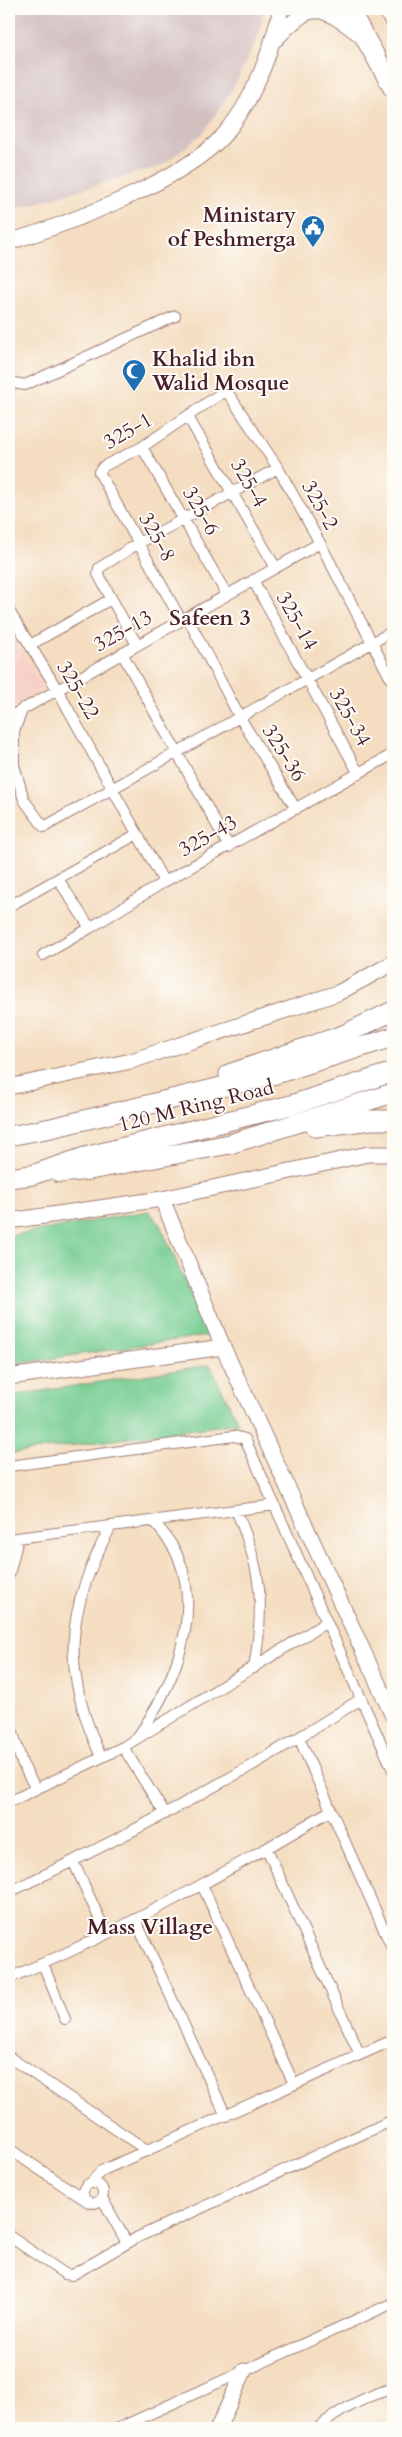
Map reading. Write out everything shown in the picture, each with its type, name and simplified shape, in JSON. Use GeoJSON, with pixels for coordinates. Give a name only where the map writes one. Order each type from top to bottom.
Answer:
{"type":"FeatureCollection","features":[{"type":"Feature","properties":{"kind":"highway"},"geometry":{"type":"LineString","coordinates":[[349,9],[393,88]]}},
{"type":"Feature","properties":{"kind":"highway"},"geometry":{"type":"LineString","coordinates":[[388,9],[393,18]]}},
{"type":"Feature","properties":{"kind":"highway"},"geometry":{"type":"LineString","coordinates":[[50,1128],[311,1047],[393,1011]]}},
{"type":"Feature","properties":{"kind":"highway"},"geometry":{"type":"LineString","coordinates":[[356,1049],[393,1033]]}},
{"type":"Feature","properties":{"kind":"highway","name":"120 M Ring Road"},"geometry":{"type":"LineString","coordinates":[[9,1136],[276,1074],[393,1037]]}},
{"type":"Feature","properties":{"kind":"highway","name":"120 M Ring Road"},"geometry":{"type":"LineString","coordinates":[[9,1178],[32,1175],[85,1157],[291,1105],[393,1072]]}},
{"type":"Feature","properties":{"kind":"highway"},"geometry":{"type":"LineString","coordinates":[[239,1142],[393,1093]]}},
{"type":"Feature","properties":{"kind":"highway"},"geometry":{"type":"LineString","coordinates":[[32,1175],[90,1170],[340,1123],[393,1120]]}},
{"type":"Feature","properties":{"kind":"street"},"geometry":{"type":"LineString","coordinates":[[9,242],[57,226],[123,197],[169,175],[202,155],[222,136],[239,115],[272,44],[280,9]]}},
{"type":"Feature","properties":{"kind":"street"},"geometry":{"type":"LineString","coordinates":[[272,44],[298,14],[312,9],[328,11],[366,39]]}},
{"type":"Feature","properties":{"kind":"street"},"geometry":{"type":"LineString","coordinates":[[9,382],[25,385],[175,316]]}},
{"type":"Feature","properties":{"kind":"street","name":"325-1"},"geometry":{"type":"LineString","coordinates":[[99,472],[104,466],[142,447],[226,390]]}},
{"type":"Feature","properties":{"kind":"street","name":"325-2"},"geometry":{"type":"LineString","coordinates":[[226,390],[278,468],[320,543],[393,683]]}},
{"type":"Feature","properties":{"kind":"street","name":"325-4"},"geometry":{"type":"LineString","coordinates":[[188,417],[276,568]]}},
{"type":"Feature","properties":{"kind":"street","name":"325-6"},"geometry":{"type":"LineString","coordinates":[[142,447],[227,595]]}},
{"type":"Feature","properties":{"kind":"street"},"geometry":{"type":"LineString","coordinates":[[137,645],[111,599],[98,570],[139,542],[278,468]]}},
{"type":"Feature","properties":{"kind":"street","name":"325-8"},"geometry":{"type":"LineString","coordinates":[[99,472],[239,716]]}},
{"type":"Feature","properties":{"kind":"street","name":"325-13"},"geometry":{"type":"LineString","coordinates":[[9,717],[320,543]]}},
{"type":"Feature","properties":{"kind":"street","name":"325-14"},"geometry":{"type":"LineString","coordinates":[[253,580],[307,679]]}},
{"type":"Feature","properties":{"kind":"street"},"geometry":{"type":"LineString","coordinates":[[30,645],[111,599]]}},
{"type":"Feature","properties":{"kind":"street","name":"325-22"},"geometry":{"type":"LineString","coordinates":[[9,611],[57,689],[164,882]]}},
{"type":"Feature","properties":{"kind":"street"},"geometry":{"type":"LineString","coordinates":[[23,708],[14,731],[14,765],[24,800],[44,826],[393,631]]}},
{"type":"Feature","properties":{"kind":"street"},"geometry":{"type":"LineString","coordinates":[[122,653],[229,847]]}},
{"type":"Feature","properties":{"kind":"street","name":"325-34"},"geometry":{"type":"LineString","coordinates":[[307,679],[359,774]]}},
{"type":"Feature","properties":{"kind":"street","name":"325-36"},"geometry":{"type":"LineString","coordinates":[[239,716],[296,809]]}},
{"type":"Feature","properties":{"kind":"street","name":"325-43"},"geometry":{"type":"LineString","coordinates":[[43,955],[164,882],[393,754]]}},
{"type":"Feature","properties":{"kind":"street"},"geometry":{"type":"LineString","coordinates":[[13,904],[136,834]]}},
{"type":"Feature","properties":{"kind":"street"},"geometry":{"type":"LineString","coordinates":[[58,879],[90,928]]}},
{"type":"Feature","properties":{"kind":"street"},"geometry":{"type":"LineString","coordinates":[[9,1087],[131,1061],[338,993],[393,963]]}},
{"type":"Feature","properties":{"kind":"street"},"geometry":{"type":"LineString","coordinates":[[9,1221],[162,1199],[368,1154],[393,1154]]}},
{"type":"Feature","properties":{"kind":"street"},"geometry":{"type":"LineString","coordinates":[[162,1199],[223,1347],[393,1716]]}},
{"type":"Feature","properties":{"kind":"street"},"geometry":{"type":"LineString","coordinates":[[9,1377],[223,1347]]}},
{"type":"Feature","properties":{"kind":"street"},"geometry":{"type":"LineString","coordinates":[[9,1466],[238,1436],[247,1442],[393,1770]]}},
{"type":"Feature","properties":{"kind":"street"},"geometry":{"type":"LineString","coordinates":[[9,1575],[14,1538],[275,1505]]}},
{"type":"Feature","properties":{"kind":"street"},"geometry":{"type":"LineString","coordinates":[[236,1510],[255,1558],[261,1593],[261,1618],[254,1668]]}},
{"type":"Feature","properties":{"kind":"street"},"geometry":{"type":"LineString","coordinates":[[138,1738],[151,1718],[168,1684],[183,1639],[186,1620],[187,1596],[179,1558],[172,1544],[153,1520]]}},
{"type":"Feature","properties":{"kind":"street"},"geometry":{"type":"LineString","coordinates":[[102,1757],[82,1710],[75,1671],[73,1640],[76,1612],[84,1584],[94,1558],[111,1526]]}},
{"type":"Feature","properties":{"kind":"street"},"geometry":{"type":"LineString","coordinates":[[9,1802],[123,1747],[327,1622]]}},
{"type":"Feature","properties":{"kind":"street"},"geometry":{"type":"LineString","coordinates":[[9,1892],[165,1814],[299,1738],[361,1699]]}},
{"type":"Feature","properties":{"kind":"street"},"geometry":{"type":"LineString","coordinates":[[9,1720],[22,1763],[36,1789]]}},
{"type":"Feature","properties":{"kind":"street"},"geometry":{"type":"LineString","coordinates":[[299,1738],[330,1811],[389,1928],[393,1950]]}},
{"type":"Feature","properties":{"kind":"street"},"geometry":{"type":"LineString","coordinates":[[123,1747],[165,1814]]}},
{"type":"Feature","properties":{"kind":"street"},"geometry":{"type":"LineString","coordinates":[[9,1978],[43,1964],[202,1885],[330,1811]]}},
{"type":"Feature","properties":{"kind":"street"},"geometry":{"type":"LineString","coordinates":[[267,1848],[360,2055]]}},
{"type":"Feature","properties":{"kind":"street"},"geometry":{"type":"LineString","coordinates":[[73,1861],[106,1933]]}},
{"type":"Feature","properties":{"kind":"street"},"geometry":{"type":"LineString","coordinates":[[202,1885],[294,2084]]}},
{"type":"Feature","properties":{"kind":"street"},"geometry":{"type":"LineString","coordinates":[[135,1919],[226,2116]]}},
{"type":"Feature","properties":{"kind":"street"},"geometry":{"type":"LineString","coordinates":[[43,1964],[65,2019]]}},
{"type":"Feature","properties":{"kind":"street"},"geometry":{"type":"LineString","coordinates":[[84,2199],[83,2189],[101,2171],[393,2040]]}},
{"type":"Feature","properties":{"kind":"street"},"geometry":{"type":"LineString","coordinates":[[9,2057],[148,2151]]}},
{"type":"Feature","properties":{"kind":"street"},"geometry":{"type":"LineString","coordinates":[[9,2236],[68,2275],[76,2274],[127,2243],[393,2120]]}},
{"type":"Feature","properties":{"kind":"street"},"geometry":{"type":"LineString","coordinates":[[9,2149],[84,2199],[94,2204],[102,2198]]}},
{"type":"Feature","properties":{"kind":"street"},"geometry":{"type":"LineString","coordinates":[[91,2183],[100,2186],[103,2192],[102,2198],[127,2243]]}},
{"type":"Feature","properties":{"kind":"street"},"geometry":{"type":"LineString","coordinates":[[118,2428],[393,2303]]}},
{"type":"Feature","properties":{"kind":"street"},"geometry":{"type":"LineString","coordinates":[[208,2428],[238,2374]]}},
{"type":"Feature","properties":{"kind":"street"},"geometry":{"type":"LineString","coordinates":[[218,2428],[238,2374]]}},
{"type":"Feature","properties":{"kind":"street"},"geometry":{"type":"LineString","coordinates":[[318,2428],[341,2410],[372,2394],[393,2388]]}},
{"type":"Feature","properties":{"kind":"shaded area"},"geometry":{"type":"Polygon","coordinates":[[[9,9],[265,9],[258,36],[233,88],[202,134],[161,166],[9,211],[9,9]]]}},
{"type":"Feature","properties":{"kind":"shaded area"},"geometry":{"type":"Polygon","coordinates":[[[9,628],[43,688],[9,708],[9,628]]]}},
{"type":"Feature","properties":{"kind":"green space"},"geometry":{"type":"Polygon","coordinates":[[[149,1211],[160,1225],[209,1335],[9,1365],[9,1236],[149,1211]]]}},
{"type":"Feature","properties":{"kind":"green space"},"geometry":{"type":"Polygon","coordinates":[[[210,1365],[238,1423],[9,1454],[9,1396],[210,1365]]]}},
{"type":"Feature","properties":{"kind":"place","name":"Ministary of Peshmerga"},"geometry":{"type":"Point","coordinates":[313,248]}},
{"type":"Feature","properties":{"kind":"place","name":"Khalid ibn Walid Mosque"},"geometry":{"type":"Point","coordinates":[134,392]}},
{"type":"Feature","properties":{"kind":"district","name":"Safeen 3"},"geometry":{"type":"Point","coordinates":[210,618]}},
{"type":"Feature","properties":{"kind":"district","name":"Mass Village"},"geometry":{"type":"Point","coordinates":[150,1927]}}]}
